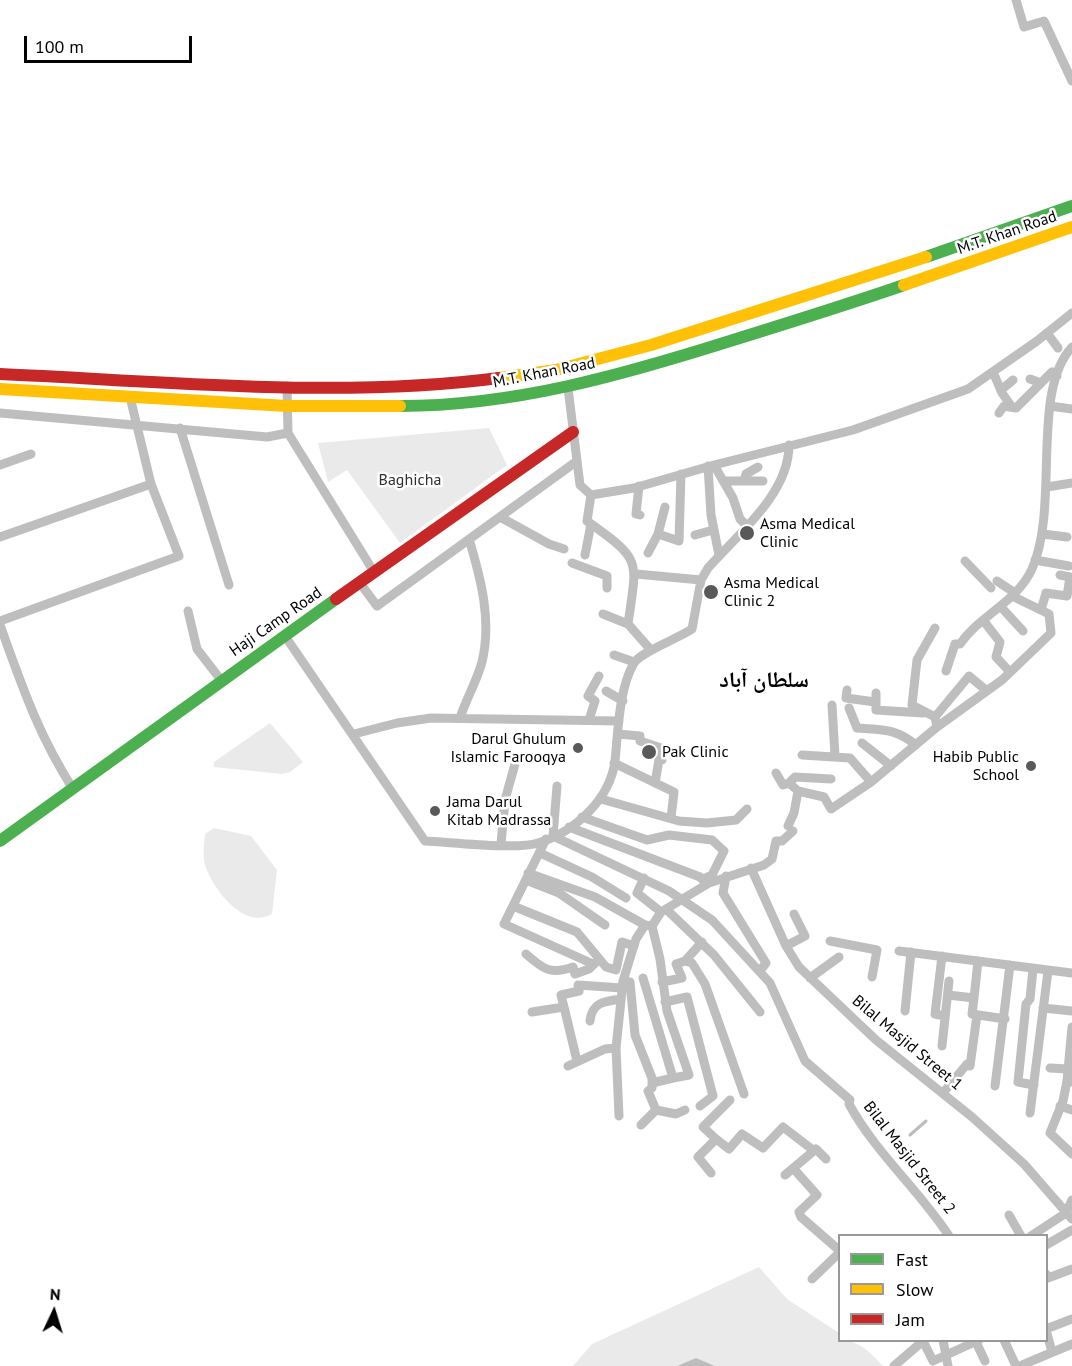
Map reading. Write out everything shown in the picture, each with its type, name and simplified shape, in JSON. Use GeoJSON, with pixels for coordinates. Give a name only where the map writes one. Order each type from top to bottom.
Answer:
{"type":"FeatureCollection","features":[{"type":"Feature","properties":{"kind":"main road","name":"M.T. Khan Road"},"geometry":{"type":"LineString","coordinates":[[0,374],[286,386],[437,386],[556,370],[651,345],[854,281],[1072,206]]}},
{"type":"Feature","properties":{"kind":"main road","name":"M.T. Khan Road"},"geometry":{"type":"LineString","coordinates":[[0,389],[287,406],[443,406],[568,388],[660,363],[858,301],[1072,227]]}},
{"type":"Feature","properties":{"kind":"main road","name":"Haji Camp Road"},"geometry":{"type":"LineString","coordinates":[[2,835],[73,789],[221,680],[573,432]]}},
{"type":"Feature","properties":{"kind":"street"},"geometry":{"type":"LineString","coordinates":[[1016,0],[1024,27],[1044,21],[1072,81]]}},
{"type":"Feature","properties":{"kind":"street"},"geometry":{"type":"LineString","coordinates":[[591,495],[639,486],[711,465],[853,430],[968,389],[1072,313]]}},
{"type":"Feature","properties":{"kind":"street"},"geometry":{"type":"LineString","coordinates":[[1047,333],[1058,348]]}},
{"type":"Feature","properties":{"kind":"street"},"geometry":{"type":"LineString","coordinates":[[946,671],[955,644],[960,644],[969,630],[1001,607],[1026,580],[1035,560],[1043,534],[1050,406],[1063,358],[1072,347]]}},
{"type":"Feature","properties":{"kind":"street"},"geometry":{"type":"LineString","coordinates":[[993,372],[1012,407]]}},
{"type":"Feature","properties":{"kind":"street"},"geometry":{"type":"LineString","coordinates":[[999,413],[1004,406],[1016,408],[1052,372],[1057,376]]}},
{"type":"Feature","properties":{"kind":"street"},"geometry":{"type":"LineString","coordinates":[[1030,379],[1041,383]]}},
{"type":"Feature","properties":{"kind":"street"},"geometry":{"type":"LineString","coordinates":[[1001,390],[1013,381]]}},
{"type":"Feature","properties":{"kind":"street"},"geometry":{"type":"LineString","coordinates":[[286,386],[288,433],[374,572]]}},
{"type":"Feature","properties":{"kind":"street"},"geometry":{"type":"LineString","coordinates":[[568,388],[580,485],[591,495]]}},
{"type":"Feature","properties":{"kind":"street"},"geometry":{"type":"LineString","coordinates":[[73,789],[48,750],[35,722],[0,623],[178,556],[151,484],[130,397]]}},
{"type":"Feature","properties":{"kind":"street"},"geometry":{"type":"LineString","coordinates":[[1050,406],[1072,409]]}},
{"type":"Feature","properties":{"kind":"street"},"geometry":{"type":"LineString","coordinates":[[0,413],[136,423],[267,437],[288,433]]}},
{"type":"Feature","properties":{"kind":"street"},"geometry":{"type":"LineString","coordinates":[[180,428],[229,585]]}},
{"type":"Feature","properties":{"kind":"street"},"geometry":{"type":"LineString","coordinates":[[285,636],[425,841],[534,844],[569,827],[602,798],[615,763],[619,721],[634,662],[650,649],[663,647],[692,629],[701,580],[719,555],[776,490],[789,458],[789,445]]}},
{"type":"Feature","properties":{"kind":"street"},"geometry":{"type":"LineString","coordinates":[[0,465],[31,454]]}},
{"type":"Feature","properties":{"kind":"street"},"geometry":{"type":"LineString","coordinates":[[360,583],[377,606],[577,461]]}},
{"type":"Feature","properties":{"kind":"street"},"geometry":{"type":"LineString","coordinates":[[711,465],[723,481],[740,519],[746,525]]}},
{"type":"Feature","properties":{"kind":"street"},"geometry":{"type":"LineString","coordinates":[[711,465],[713,530],[719,555]]}},
{"type":"Feature","properties":{"kind":"street"},"geometry":{"type":"LineString","coordinates":[[744,481],[746,474],[758,467]]}},
{"type":"Feature","properties":{"kind":"street"},"geometry":{"type":"LineString","coordinates":[[658,534],[679,542],[681,474]]}},
{"type":"Feature","properties":{"kind":"street"},"geometry":{"type":"LineString","coordinates":[[723,481],[763,481]]}},
{"type":"Feature","properties":{"kind":"street"},"geometry":{"type":"LineString","coordinates":[[1047,487],[1072,483]]}},
{"type":"Feature","properties":{"kind":"street"},"geometry":{"type":"LineString","coordinates":[[0,537],[151,484]]}},
{"type":"Feature","properties":{"kind":"street"},"geometry":{"type":"LineString","coordinates":[[639,486],[636,514],[640,515]]}},
{"type":"Feature","properties":{"kind":"street"},"geometry":{"type":"LineString","coordinates":[[591,495],[587,521],[620,545],[631,559],[636,574],[628,624]]}},
{"type":"Feature","properties":{"kind":"street"},"geometry":{"type":"LineString","coordinates":[[648,553],[658,534],[664,507]]}},
{"type":"Feature","properties":{"kind":"street"},"geometry":{"type":"LineString","coordinates":[[500,517],[549,544],[564,549]]}},
{"type":"Feature","properties":{"kind":"street"},"geometry":{"type":"LineString","coordinates":[[585,555],[591,524]]}},
{"type":"Feature","properties":{"kind":"street"},"geometry":{"type":"LineString","coordinates":[[695,535],[713,530]]}},
{"type":"Feature","properties":{"kind":"street"},"geometry":{"type":"LineString","coordinates":[[1043,534],[1067,537]]}},
{"type":"Feature","properties":{"kind":"street"},"geometry":{"type":"LineString","coordinates":[[460,718],[482,664],[487,630],[483,595],[469,539]]}},
{"type":"Feature","properties":{"kind":"street"},"geometry":{"type":"LineString","coordinates":[[1035,560],[1069,566]]}},
{"type":"Feature","properties":{"kind":"street"},"geometry":{"type":"LineString","coordinates":[[789,783],[798,791],[824,797],[831,809],[871,782],[938,727],[987,691],[1051,633],[1051,618],[994,584],[965,561]]}},
{"type":"Feature","properties":{"kind":"street"},"geometry":{"type":"LineString","coordinates":[[572,563],[607,576],[607,588]]}},
{"type":"Feature","properties":{"kind":"street"},"geometry":{"type":"LineString","coordinates":[[636,574],[701,580]]}},
{"type":"Feature","properties":{"kind":"street"},"geometry":{"type":"LineString","coordinates":[[1041,610],[1046,593],[1067,596],[1070,577],[1060,575]]}},
{"type":"Feature","properties":{"kind":"street"},"geometry":{"type":"LineString","coordinates":[[1001,607],[1023,631]]}},
{"type":"Feature","properties":{"kind":"street"},"geometry":{"type":"LineString","coordinates":[[188,611],[197,650],[221,680]]}},
{"type":"Feature","properties":{"kind":"street"},"geometry":{"type":"LineString","coordinates":[[603,614],[628,624],[650,649]]}},
{"type":"Feature","properties":{"kind":"street"},"geometry":{"type":"LineString","coordinates":[[983,620],[1000,642],[996,657],[1010,672]]}},
{"type":"Feature","properties":{"kind":"street"},"geometry":{"type":"LineString","coordinates":[[935,628],[917,660],[912,705],[932,715],[938,727]]}},
{"type":"Feature","properties":{"kind":"street"},"geometry":{"type":"LineString","coordinates":[[614,655],[634,662]]}},
{"type":"Feature","properties":{"kind":"street"},"geometry":{"type":"LineString","coordinates":[[589,720],[595,701],[588,696],[599,676]]}},
{"type":"Feature","properties":{"kind":"street"},"geometry":{"type":"LineString","coordinates":[[932,715],[969,676],[987,691]]}},
{"type":"Feature","properties":{"kind":"street"},"geometry":{"type":"LineString","coordinates":[[847,690],[846,698],[875,698],[876,710],[932,715]]}},
{"type":"Feature","properties":{"kind":"street"},"geometry":{"type":"LineString","coordinates":[[606,691],[623,701]]}},
{"type":"Feature","properties":{"kind":"street"},"geometry":{"type":"LineString","coordinates":[[832,705],[835,756]]}},
{"type":"Feature","properties":{"kind":"street"},"geometry":{"type":"LineString","coordinates":[[849,708],[857,728],[893,730],[916,745]]}},
{"type":"Feature","properties":{"kind":"street"},"geometry":{"type":"LineString","coordinates":[[354,734],[396,723],[431,718],[619,721]]}},
{"type":"Feature","properties":{"kind":"street"},"geometry":{"type":"LineString","coordinates":[[618,734],[640,736],[640,741],[662,748],[656,783]]}},
{"type":"Feature","properties":{"kind":"street"},"geometry":{"type":"LineString","coordinates":[[862,743],[891,766]]}},
{"type":"Feature","properties":{"kind":"street"},"geometry":{"type":"LineString","coordinates":[[802,755],[850,758],[871,782]]}},
{"type":"Feature","properties":{"kind":"street"},"geometry":{"type":"LineString","coordinates":[[615,763],[674,792],[671,818]]}},
{"type":"Feature","properties":{"kind":"street"},"geometry":{"type":"LineString","coordinates":[[501,844],[505,800],[515,764]]}},
{"type":"Feature","properties":{"kind":"street"},"geometry":{"type":"LineString","coordinates":[[776,773],[777,780],[783,785],[795,777],[831,779]]}},
{"type":"Feature","properties":{"kind":"street"},"geometry":{"type":"LineString","coordinates":[[557,786],[549,838],[504,924],[616,970],[622,942],[634,946]]}},
{"type":"Feature","properties":{"kind":"street"},"geometry":{"type":"LineString","coordinates":[[569,827],[704,882],[764,865],[772,859],[776,842],[782,841],[790,829],[798,791]]}},
{"type":"Feature","properties":{"kind":"street"},"geometry":{"type":"LineString","coordinates":[[602,798],[697,823],[727,822],[741,818],[747,809]]}},
{"type":"Feature","properties":{"kind":"street"},"geometry":{"type":"LineString","coordinates":[[582,817],[647,840],[669,835],[712,840],[724,851],[712,875],[682,900],[664,910],[649,925],[634,946],[623,985],[616,1048],[619,1116]]}},
{"type":"Feature","properties":{"kind":"street","name":"Bilal Masjid Street 2"},"geometry":{"type":"LineString","coordinates":[[549,838],[644,878],[712,920],[770,983],[805,1061],[850,1100],[849,1104],[861,1125],[934,1212],[948,1234]]}},
{"type":"Feature","properties":{"kind":"street"},"geometry":{"type":"LineString","coordinates":[[540,853],[592,878],[626,898]]}},
{"type":"Feature","properties":{"kind":"street","name":"Bilal Masjid Street 1"},"geometry":{"type":"LineString","coordinates":[[751,868],[786,946],[810,978],[876,1040],[943,1093],[1024,1164],[1069,1216]]}},
{"type":"Feature","properties":{"kind":"street"},"geometry":{"type":"LineString","coordinates":[[726,876],[722,885],[723,893],[766,963],[760,971]]}},
{"type":"Feature","properties":{"kind":"street"},"geometry":{"type":"LineString","coordinates":[[527,877],[559,893],[604,925]]}},
{"type":"Feature","properties":{"kind":"street"},"geometry":{"type":"LineString","coordinates":[[527,877],[596,897],[649,925],[663,982],[665,1002],[689,1076],[652,1083]]}},
{"type":"Feature","properties":{"kind":"street"},"geometry":{"type":"LineString","coordinates":[[644,878],[637,892],[664,910],[702,942],[738,981],[760,1012]]}},
{"type":"Feature","properties":{"kind":"street"},"geometry":{"type":"LineString","coordinates":[[513,906],[577,932],[596,962]]}},
{"type":"Feature","properties":{"kind":"street"},"geometry":{"type":"LineString","coordinates":[[786,946],[805,936],[794,914]]}},
{"type":"Feature","properties":{"kind":"street"},"geometry":{"type":"LineString","coordinates":[[663,982],[682,978],[676,964],[685,961],[702,942]]}},
{"type":"Feature","properties":{"kind":"street"},"geometry":{"type":"LineString","coordinates":[[830,942],[877,950],[872,977]]}},
{"type":"Feature","properties":{"kind":"street"},"geometry":{"type":"LineString","coordinates":[[899,951],[1072,974]]}},
{"type":"Feature","properties":{"kind":"street"},"geometry":{"type":"LineString","coordinates":[[905,1011],[911,952]]}},
{"type":"Feature","properties":{"kind":"street"},"geometry":{"type":"LineString","coordinates":[[526,954],[543,970],[550,972],[573,968],[575,974],[596,962]]}},
{"type":"Feature","properties":{"kind":"street"},"geometry":{"type":"LineString","coordinates":[[942,956],[935,1014],[945,1016]]}},
{"type":"Feature","properties":{"kind":"street"},"geometry":{"type":"LineString","coordinates":[[810,978],[839,957]]}},
{"type":"Feature","properties":{"kind":"street"},"geometry":{"type":"LineString","coordinates":[[685,961],[692,963],[705,984],[744,1094]]}},
{"type":"Feature","properties":{"kind":"street"},"geometry":{"type":"LineString","coordinates":[[978,961],[972,1014],[1005,1018]]}},
{"type":"Feature","properties":{"kind":"street"},"geometry":{"type":"LineString","coordinates":[[995,1086],[1010,965]]}},
{"type":"Feature","properties":{"kind":"street"},"geometry":{"type":"LineString","coordinates":[[603,987],[606,967]]}},
{"type":"Feature","properties":{"kind":"street"},"geometry":{"type":"LineString","coordinates":[[1033,969],[1030,999],[1026,1004],[1018,1082],[1034,1084]]}},
{"type":"Feature","properties":{"kind":"street"},"geometry":{"type":"LineString","coordinates":[[1030,1113],[1048,971]]}},
{"type":"Feature","properties":{"kind":"street"},"geometry":{"type":"LineString","coordinates":[[643,978],[673,1078]]}},
{"type":"Feature","properties":{"kind":"street"},"geometry":{"type":"LineString","coordinates":[[942,1046],[949,981]]}},
{"type":"Feature","properties":{"kind":"street"},"geometry":{"type":"LineString","coordinates":[[577,1060],[561,995],[579,991],[578,985],[603,987],[630,982],[635,1035],[652,1083],[652,1088],[648,1090],[656,1110]]}},
{"type":"Feature","properties":{"kind":"street"},"geometry":{"type":"LineString","coordinates":[[948,995],[974,998]]}},
{"type":"Feature","properties":{"kind":"street"},"geometry":{"type":"LineString","coordinates":[[665,1002],[687,997],[713,1096],[700,1106]]}},
{"type":"Feature","properties":{"kind":"street"},"geometry":{"type":"LineString","coordinates":[[591,1022],[594,1008],[601,1002],[621,999]]}},
{"type":"Feature","properties":{"kind":"street"},"geometry":{"type":"LineString","coordinates":[[532,1012],[564,1006]]}},
{"type":"Feature","properties":{"kind":"street"},"geometry":{"type":"LineString","coordinates":[[1043,1008],[1072,1011]]}},
{"type":"Feature","properties":{"kind":"street"},"geometry":{"type":"LineString","coordinates":[[943,1093],[968,1065],[977,1015]]}},
{"type":"Feature","properties":{"kind":"street"},"geometry":{"type":"LineString","coordinates":[[1072,1034],[1068,1069],[1070,1081],[1050,1133],[1072,1154]]}},
{"type":"Feature","properties":{"kind":"street"},"geometry":{"type":"LineString","coordinates":[[568,1066],[605,1049],[616,1048]]}},
{"type":"Feature","properties":{"kind":"street"},"geometry":{"type":"LineString","coordinates":[[1050,1068],[1068,1069]]}},
{"type":"Feature","properties":{"kind":"street"},"geometry":{"type":"LineString","coordinates":[[730,1100],[703,1127],[729,1149],[742,1134],[763,1148],[783,1127],[813,1150],[816,1149],[826,1160]]}},
{"type":"Feature","properties":{"kind":"street"},"geometry":{"type":"LineString","coordinates":[[1060,1106],[1072,1110]]}},
{"type":"Feature","properties":{"kind":"street"},"geometry":{"type":"LineString","coordinates":[[656,1110],[676,1114],[685,1110]]}},
{"type":"Feature","properties":{"kind":"street"},"geometry":{"type":"LineString","coordinates":[[641,1125],[656,1110]]}},
{"type":"Feature","properties":{"kind":"street"},"geometry":{"type":"LineString","coordinates":[[711,1173],[698,1157],[716,1139]]}},
{"type":"Feature","properties":{"kind":"street"},"geometry":{"type":"LineString","coordinates":[[785,1175],[813,1150]]}},
{"type":"Feature","properties":{"kind":"street"},"geometry":{"type":"LineString","coordinates":[[793,1168],[817,1195],[801,1209],[799,1212],[801,1217],[838,1250]]}},
{"type":"Feature","properties":{"kind":"street"},"geometry":{"type":"LineString","coordinates":[[1035,1234],[1069,1216],[1072,1200]]}},
{"type":"Feature","properties":{"kind":"street"},"geometry":{"type":"LineString","coordinates":[[1009,1215],[1018,1234]]}},
{"type":"Feature","properties":{"kind":"street"},"geometry":{"type":"LineString","coordinates":[[1048,1244],[1072,1230]]}},
{"type":"Feature","properties":{"kind":"street"},"geometry":{"type":"LineString","coordinates":[[812,1279],[838,1254]]}},
{"type":"Feature","properties":{"kind":"street"},"geometry":{"type":"LineString","coordinates":[[1048,1278],[1072,1269]]}},
{"type":"Feature","properties":{"kind":"street"},"geometry":{"type":"LineString","coordinates":[[1048,1330],[1072,1319]]}},
{"type":"Feature","properties":{"kind":"street"},"geometry":{"type":"LineString","coordinates":[[1048,1334],[1052,1352]]}},
{"type":"Feature","properties":{"kind":"street"},"geometry":{"type":"LineString","coordinates":[[894,1366],[922,1342]]}},
{"type":"Feature","properties":{"kind":"street"},"geometry":{"type":"LineString","coordinates":[[924,1342],[933,1361],[975,1342]]}},
{"type":"Feature","properties":{"kind":"street"},"geometry":{"type":"LineString","coordinates":[[943,1342],[948,1366]]}},
{"type":"Feature","properties":{"kind":"street"},"geometry":{"type":"LineString","coordinates":[[977,1342],[985,1360]]}},
{"type":"Feature","properties":{"kind":"street"},"geometry":{"type":"LineString","coordinates":[[1004,1342],[1016,1366]]}},
{"type":"Feature","properties":{"kind":"street"},"geometry":{"type":"LineString","coordinates":[[1020,1366],[1072,1344]]}},
{"type":"Feature","properties":{"kind":"green space","name":"Baghicha"},"geometry":{"type":"Polygon","coordinates":[[[489,428],[507,465],[400,543],[347,470],[328,482],[318,443],[489,428]]]}},
{"type":"Feature","properties":{"kind":"green space"},"geometry":{"type":"Polygon","coordinates":[[[270,723],[303,762],[290,772],[282,774],[214,767],[214,762],[270,723]]]}},
{"type":"Feature","properties":{"kind":"green space"},"geometry":{"type":"Polygon","coordinates":[[[214,828],[251,836],[277,870],[272,914],[261,918],[241,913],[223,897],[216,887],[206,868],[204,855],[205,834],[214,828]]]}},
{"type":"Feature","properties":{"kind":"green space"},"geometry":{"type":"Polygon","coordinates":[[[759,1267],[787,1299],[838,1332],[838,1342],[850,1342],[864,1348],[883,1366],[715,1366],[696,1358],[677,1366],[573,1366],[592,1344],[759,1267]]]}},
{"type":"Feature","properties":{"kind":"shaded area"},"geometry":{"type":"Polygon","coordinates":[[[696,1358],[715,1366],[677,1366],[696,1358]]]}},
{"type":"Feature","properties":{"kind":"waterway"},"geometry":{"type":"LineString","coordinates":[[910,1135],[926,1121]]}},
{"type":"Feature","properties":{"kind":"traffic: fast"},"geometry":{"type":"LineString","coordinates":[[926,257],[1072,206]]}},
{"type":"Feature","properties":{"kind":"traffic: fast"},"geometry":{"type":"LineString","coordinates":[[400,406],[484,401],[608,377],[689,354],[904,285]]}},
{"type":"Feature","properties":{"kind":"traffic: fast"},"geometry":{"type":"LineString","coordinates":[[0,841],[336,599]]}},
{"type":"Feature","properties":{"kind":"traffic: slow"},"geometry":{"type":"LineString","coordinates":[[904,285],[1072,227]]}},
{"type":"Feature","properties":{"kind":"traffic: slow"},"geometry":{"type":"LineString","coordinates":[[499,378],[556,370],[651,345],[926,257]]}},
{"type":"Feature","properties":{"kind":"traffic: slow"},"geometry":{"type":"LineString","coordinates":[[0,389],[287,406],[400,406]]}},
{"type":"Feature","properties":{"kind":"traffic: jam"},"geometry":{"type":"LineString","coordinates":[[0,374],[314,388],[438,384],[499,378]]}},
{"type":"Feature","properties":{"kind":"traffic: jam"},"geometry":{"type":"LineString","coordinates":[[336,599],[573,432]]}},
{"type":"Feature","properties":{"kind":"place","name":"Asma Medical Clinic"},"geometry":{"type":"Point","coordinates":[747,533]}},
{"type":"Feature","properties":{"kind":"place","name":"Asma Medical Clinic 2"},"geometry":{"type":"Point","coordinates":[711,592]}},
{"type":"Feature","properties":{"kind":"place","name":"Darul Ghulum Islamic Farooqya"},"geometry":{"type":"Point","coordinates":[578,748]}},
{"type":"Feature","properties":{"kind":"place","name":"Pak Clinic"},"geometry":{"type":"Point","coordinates":[649,752]}},
{"type":"Feature","properties":{"kind":"place","name":"Habib Public School"},"geometry":{"type":"Point","coordinates":[1031,766]}},
{"type":"Feature","properties":{"kind":"place","name":"Jama Darul Kitab Madrassa"},"geometry":{"type":"Point","coordinates":[435,811]}},
{"type":"Feature","properties":{"kind":"district","name":"سلطان آباد"},"geometry":{"type":"Point","coordinates":[764,681]}}]}
